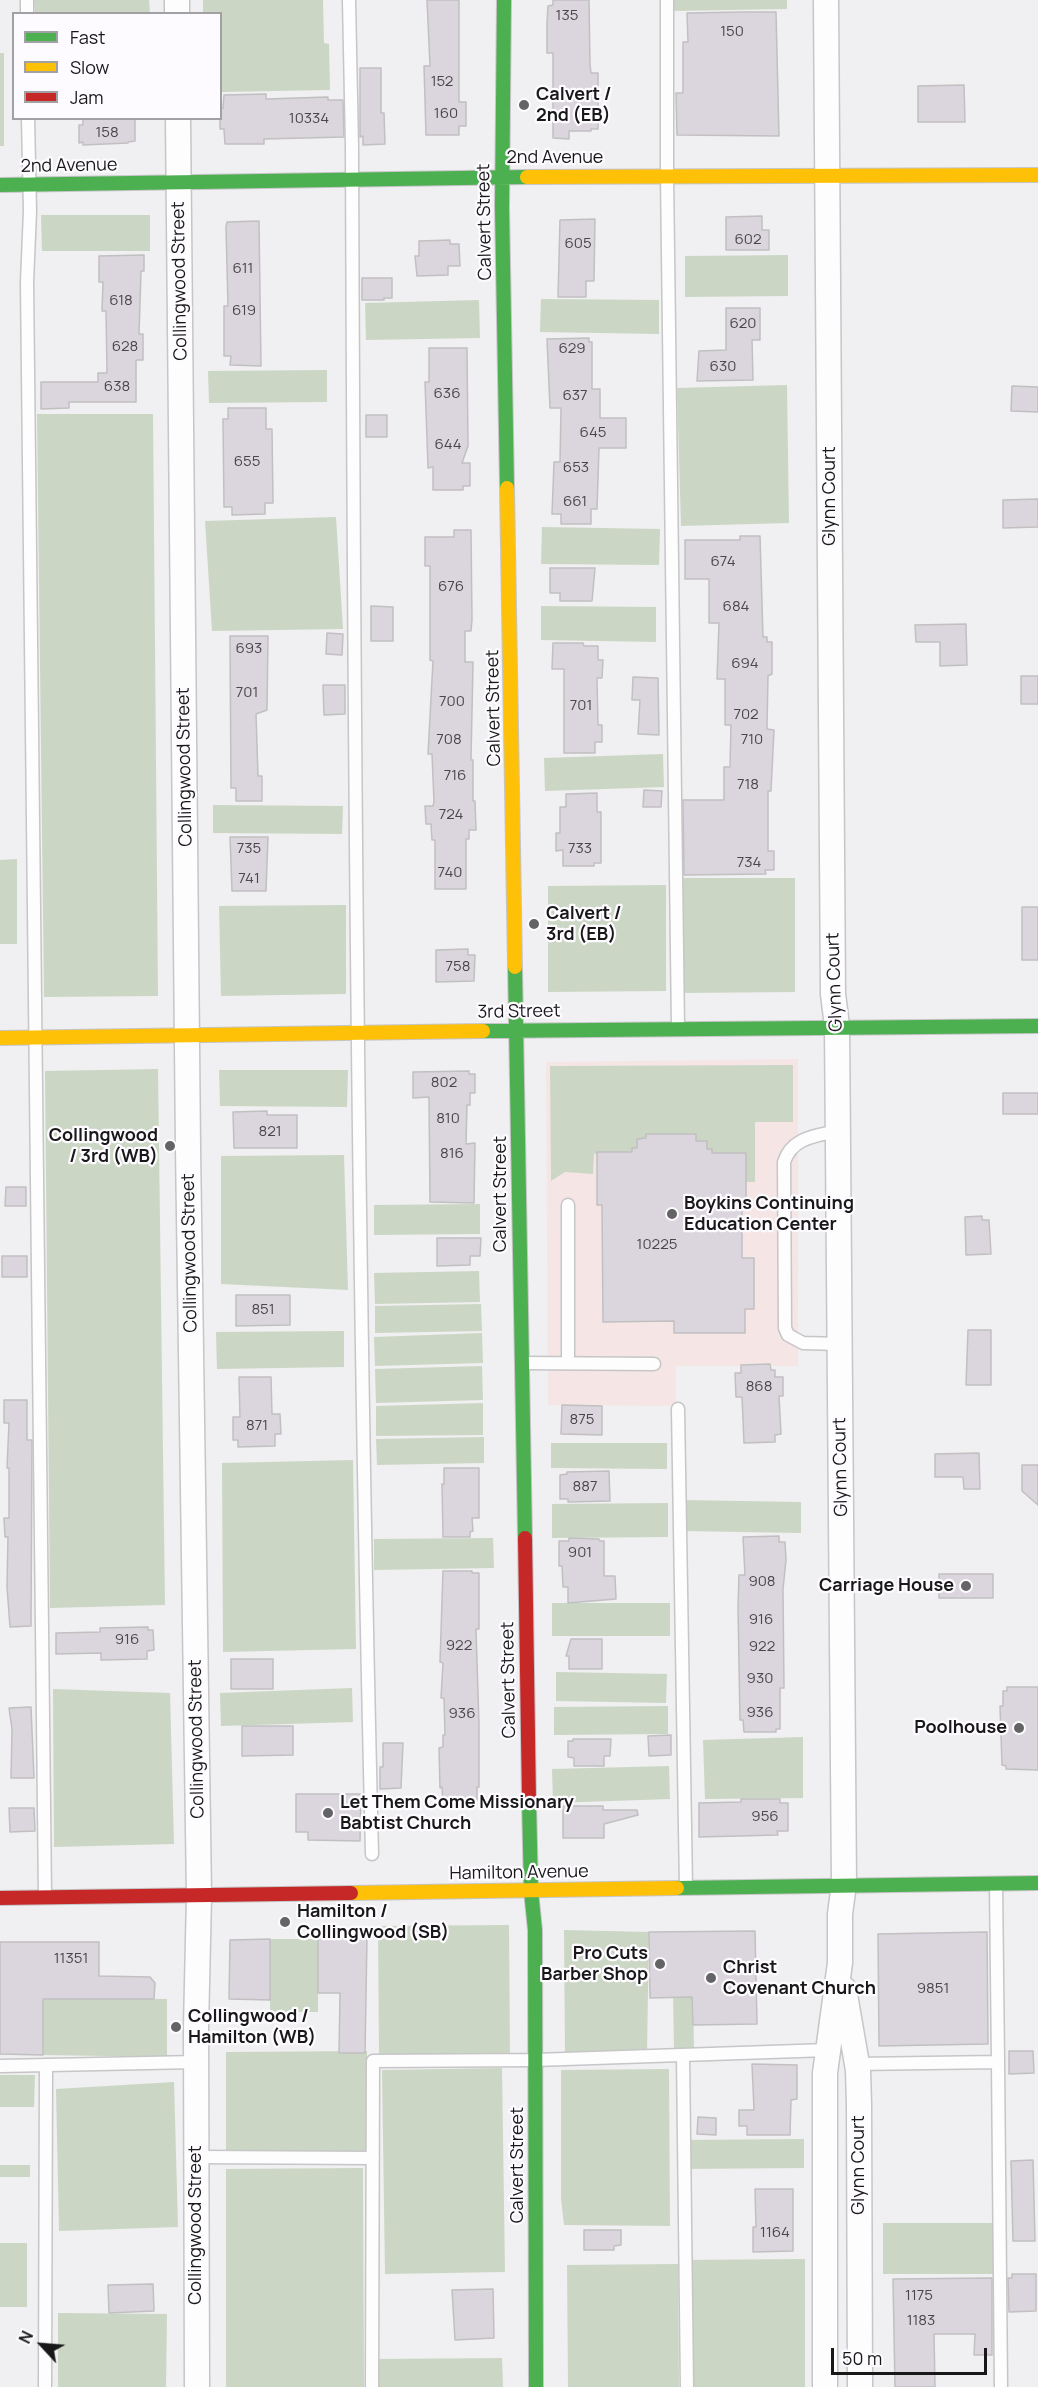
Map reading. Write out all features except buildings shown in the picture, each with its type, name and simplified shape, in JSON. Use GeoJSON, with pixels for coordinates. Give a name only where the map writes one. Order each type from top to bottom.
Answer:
{"type":"FeatureCollection","features":[{"type":"Feature","properties":{"kind":"street","name":"Calvert Street"},"geometry":{"type":"LineString","coordinates":[[504,0],[502,177],[518,1029],[520,1363],[531,1891],[535,1930],[536,2387]]}},
{"type":"Feature","properties":{"kind":"street","name":"Glynn Court"},"geometry":{"type":"LineString","coordinates":[[826,0],[833,994],[837,1026],[844,1884],[840,1914],[840,1963],[825,2073],[825,2378],[860,2378],[859,2106],[856,2064],[840,1963]]}},
{"type":"Feature","properties":{"kind":"street","name":"Collingwood Street"},"geometry":{"type":"LineString","coordinates":[[178,120],[199,1896],[196,2062],[197,2387]]}},
{"type":"Feature","properties":{"kind":"street","name":"2nd Avenue"},"geometry":{"type":"LineString","coordinates":[[0,185],[502,177],[1038,175]]}},
{"type":"Feature","properties":{"kind":"street","name":"3rd Street"},"geometry":{"type":"LineString","coordinates":[[0,1038],[358,1034],[678,1027],[1038,1026]]}},
{"type":"Feature","properties":{"kind":"street","name":"Hamilton Avenue"},"geometry":{"type":"LineString","coordinates":[[0,1898],[531,1891],[844,1884],[1038,1883]]}},
{"type":"Feature","properties":{"kind":"lane"},"geometry":{"type":"LineString","coordinates":[[349,0],[358,1034],[365,1567],[372,1854]]}},
{"type":"Feature","properties":{"kind":"lane"},"geometry":{"type":"LineString","coordinates":[[667,0],[667,176],[678,1027]]}},
{"type":"Feature","properties":{"kind":"lane"},"geometry":{"type":"LineString","coordinates":[[28,120],[27,282],[45,1898]]}},
{"type":"Feature","properties":{"kind":"lane"},"geometry":{"type":"LineString","coordinates":[[838,1131],[803,1140],[791,1147],[787,1153],[784,1162],[784,1266],[785,1328],[788,1335],[803,1343],[840,1344]]}},
{"type":"Feature","properties":{"kind":"lane"},"geometry":{"type":"LineString","coordinates":[[568,1205],[568,1363]]}},
{"type":"Feature","properties":{"kind":"lane"},"geometry":{"type":"LineString","coordinates":[[520,1363],[654,1364]]}},
{"type":"Feature","properties":{"kind":"lane"},"geometry":{"type":"LineString","coordinates":[[678,1409],[686,1888]]}},
{"type":"Feature","properties":{"kind":"lane"},"geometry":{"type":"LineString","coordinates":[[996,1884],[1002,2387]]}},
{"type":"Feature","properties":{"kind":"lane"},"geometry":{"type":"LineString","coordinates":[[372,2387],[373,2061],[535,2060],[828,2050]]}},
{"type":"Feature","properties":{"kind":"lane"},"geometry":{"type":"LineString","coordinates":[[683,2055],[687,2387]]}},
{"type":"Feature","properties":{"kind":"lane"},"geometry":{"type":"LineString","coordinates":[[0,2066],[196,2062]]}},
{"type":"Feature","properties":{"kind":"lane"},"geometry":{"type":"LineString","coordinates":[[856,2064],[998,2062]]}},
{"type":"Feature","properties":{"kind":"lane"},"geometry":{"type":"LineString","coordinates":[[45,2387],[46,2065]]}},
{"type":"Feature","properties":{"kind":"lane"},"geometry":{"type":"LineString","coordinates":[[196,2157],[373,2158]]}},
{"type":"Feature","properties":{"kind":"shaded area","name":"Boykins Continuing Education Center"},"geometry":{"type":"Polygon","coordinates":[[[798,1059],[798,1366],[676,1366],[676,1406],[548,1405],[546,1062],[798,1059]]]}},
{"type":"Feature","properties":{"kind":"green space"},"geometry":{"type":"Polygon","coordinates":[[[34,0],[149,0],[150,12],[35,12],[34,0]]]}},
{"type":"Feature","properties":{"kind":"green space"},"geometry":{"type":"Polygon","coordinates":[[[203,0],[323,0],[324,43],[329,44],[330,90],[222,92],[222,12],[203,12],[203,0]]]}},
{"type":"Feature","properties":{"kind":"green space"},"geometry":{"type":"Polygon","coordinates":[[[672,0],[787,0],[787,9],[672,11],[672,0]]]}},
{"type":"Feature","properties":{"kind":"green space"},"geometry":{"type":"Polygon","coordinates":[[[0,53],[4,53],[4,146],[0,146],[0,53]]]}},
{"type":"Feature","properties":{"kind":"green space"},"geometry":{"type":"Polygon","coordinates":[[[41,215],[150,215],[150,251],[42,251],[41,215]]]}},
{"type":"Feature","properties":{"kind":"green space"},"geometry":{"type":"Polygon","coordinates":[[[788,255],[788,296],[685,297],[685,256],[788,255]]]}},
{"type":"Feature","properties":{"kind":"green space"},"geometry":{"type":"Polygon","coordinates":[[[541,299],[659,300],[659,334],[540,332],[541,299]]]}},
{"type":"Feature","properties":{"kind":"green space"},"geometry":{"type":"Polygon","coordinates":[[[479,300],[480,338],[366,340],[365,303],[479,300]]]}},
{"type":"Feature","properties":{"kind":"green space"},"geometry":{"type":"Polygon","coordinates":[[[327,370],[327,402],[209,403],[208,371],[327,370]]]}},
{"type":"Feature","properties":{"kind":"green space"},"geometry":{"type":"Polygon","coordinates":[[[787,385],[789,523],[681,526],[677,388],[787,385]]]}},
{"type":"Feature","properties":{"kind":"green space"},"geometry":{"type":"Polygon","coordinates":[[[37,414],[153,414],[158,996],[44,997],[37,414]]]}},
{"type":"Feature","properties":{"kind":"green space"},"geometry":{"type":"Polygon","coordinates":[[[336,517],[343,629],[212,631],[205,521],[336,517]]]}},
{"type":"Feature","properties":{"kind":"green space"},"geometry":{"type":"Polygon","coordinates":[[[542,527],[660,529],[659,565],[541,564],[542,527]]]}},
{"type":"Feature","properties":{"kind":"green space"},"geometry":{"type":"Polygon","coordinates":[[[541,606],[656,607],[656,642],[541,640],[541,606]]]}},
{"type":"Feature","properties":{"kind":"green space"},"geometry":{"type":"Polygon","coordinates":[[[663,754],[664,787],[545,791],[544,758],[663,754]]]}},
{"type":"Feature","properties":{"kind":"green space"},"geometry":{"type":"Polygon","coordinates":[[[213,805],[343,806],[342,834],[213,833],[213,805]]]}},
{"type":"Feature","properties":{"kind":"green space"},"geometry":{"type":"Polygon","coordinates":[[[17,859],[17,944],[0,944],[0,860],[17,859]]]}},
{"type":"Feature","properties":{"kind":"green space"},"geometry":{"type":"Polygon","coordinates":[[[682,878],[795,878],[795,992],[684,993],[682,878]]]}},
{"type":"Feature","properties":{"kind":"green space"},"geometry":{"type":"Polygon","coordinates":[[[666,885],[666,991],[548,992],[548,886],[666,885]]]}},
{"type":"Feature","properties":{"kind":"green space"},"geometry":{"type":"Polygon","coordinates":[[[346,905],[346,994],[221,996],[219,906],[346,905]]]}},
{"type":"Feature","properties":{"kind":"green space"},"geometry":{"type":"Polygon","coordinates":[[[793,1065],[793,1122],[755,1122],[755,1182],[746,1182],[746,1153],[712,1153],[712,1149],[707,1149],[707,1141],[696,1141],[695,1134],[646,1134],[646,1138],[637,1139],[637,1148],[632,1148],[632,1152],[594,1154],[593,1174],[565,1172],[551,1181],[550,1066],[793,1065]]]}},
{"type":"Feature","properties":{"kind":"green space"},"geometry":{"type":"Polygon","coordinates":[[[158,1069],[165,1605],[50,1608],[45,1071],[158,1069]]]}},
{"type":"Feature","properties":{"kind":"green space"},"geometry":{"type":"Polygon","coordinates":[[[219,1070],[348,1070],[347,1107],[220,1106],[219,1070]]]}},
{"type":"Feature","properties":{"kind":"green space"},"geometry":{"type":"Polygon","coordinates":[[[344,1155],[348,1290],[221,1284],[221,1156],[344,1155]]]}},
{"type":"Feature","properties":{"kind":"green space"},"geometry":{"type":"Polygon","coordinates":[[[480,1204],[480,1234],[374,1235],[374,1205],[480,1204]]]}},
{"type":"Feature","properties":{"kind":"green space"},"geometry":{"type":"Polygon","coordinates":[[[479,1271],[480,1302],[375,1304],[374,1273],[479,1271]]]}},
{"type":"Feature","properties":{"kind":"green space"},"geometry":{"type":"Polygon","coordinates":[[[481,1304],[482,1331],[375,1333],[375,1306],[481,1304]]]}},
{"type":"Feature","properties":{"kind":"green space"},"geometry":{"type":"Polygon","coordinates":[[[344,1331],[344,1367],[217,1369],[216,1332],[344,1331]]]}},
{"type":"Feature","properties":{"kind":"green space"},"geometry":{"type":"Polygon","coordinates":[[[482,1333],[483,1363],[375,1366],[374,1337],[482,1333]]]}},
{"type":"Feature","properties":{"kind":"green space"},"geometry":{"type":"Polygon","coordinates":[[[482,1366],[483,1400],[376,1403],[375,1369],[482,1366]]]}},
{"type":"Feature","properties":{"kind":"green space"},"geometry":{"type":"Polygon","coordinates":[[[483,1403],[483,1435],[376,1436],[376,1406],[483,1403]]]}},
{"type":"Feature","properties":{"kind":"green space"},"geometry":{"type":"Polygon","coordinates":[[[484,1437],[484,1463],[377,1465],[376,1439],[484,1437]]]}},
{"type":"Feature","properties":{"kind":"green space"},"geometry":{"type":"Polygon","coordinates":[[[551,1443],[667,1443],[667,1469],[551,1468],[551,1443]]]}},
{"type":"Feature","properties":{"kind":"green space"},"geometry":{"type":"Polygon","coordinates":[[[353,1460],[356,1649],[223,1652],[222,1463],[353,1460]]]}},
{"type":"Feature","properties":{"kind":"green space"},"geometry":{"type":"Polygon","coordinates":[[[682,1500],[801,1502],[801,1533],[682,1531],[682,1500]]]}},
{"type":"Feature","properties":{"kind":"green space"},"geometry":{"type":"Polygon","coordinates":[[[668,1503],[668,1537],[552,1538],[552,1504],[668,1503]]]}},
{"type":"Feature","properties":{"kind":"green space"},"geometry":{"type":"Polygon","coordinates":[[[493,1538],[494,1568],[374,1570],[374,1539],[493,1538]]]}},
{"type":"Feature","properties":{"kind":"green space"},"geometry":{"type":"Polygon","coordinates":[[[552,1603],[670,1603],[670,1636],[552,1636],[552,1603]]]}},
{"type":"Feature","properties":{"kind":"green space"},"geometry":{"type":"Polygon","coordinates":[[[556,1672],[667,1674],[666,1703],[556,1701],[556,1672]]]}},
{"type":"Feature","properties":{"kind":"green space"},"geometry":{"type":"Polygon","coordinates":[[[352,1688],[353,1722],[221,1726],[220,1693],[352,1688]]]}},
{"type":"Feature","properties":{"kind":"green space"},"geometry":{"type":"Polygon","coordinates":[[[53,1689],[170,1693],[174,1844],[54,1847],[53,1689]]]}},
{"type":"Feature","properties":{"kind":"green space"},"geometry":{"type":"Polygon","coordinates":[[[668,1706],[668,1734],[554,1735],[554,1707],[668,1706]]]}},
{"type":"Feature","properties":{"kind":"green space"},"geometry":{"type":"Polygon","coordinates":[[[803,1737],[803,1798],[705,1799],[703,1740],[803,1737]]]}},
{"type":"Feature","properties":{"kind":"green space"},"geometry":{"type":"Polygon","coordinates":[[[669,1766],[670,1799],[553,1803],[552,1769],[669,1766]]]}},
{"type":"Feature","properties":{"kind":"green space"},"geometry":{"type":"Polygon","coordinates":[[[509,1925],[510,2054],[379,2055],[378,1926],[509,1925]]]}},
{"type":"Feature","properties":{"kind":"green space"},"geometry":{"type":"Polygon","coordinates":[[[564,1930],[649,1932],[647,2052],[565,2053],[564,1930]]]}},
{"type":"Feature","properties":{"kind":"green space"},"geometry":{"type":"Polygon","coordinates":[[[672,1932],[692,1932],[694,2050],[674,2049],[672,1932]]]}},
{"type":"Feature","properties":{"kind":"green space"},"geometry":{"type":"Polygon","coordinates":[[[270,1939],[318,1939],[318,2012],[270,2012],[270,1939]]]}},
{"type":"Feature","properties":{"kind":"green space"},"geometry":{"type":"Polygon","coordinates":[[[43,1999],[167,1999],[167,2057],[43,2055],[43,1999]]]}},
{"type":"Feature","properties":{"kind":"green space"},"geometry":{"type":"Polygon","coordinates":[[[367,2051],[367,2151],[226,2152],[226,2052],[367,2051]]]}},
{"type":"Feature","properties":{"kind":"green space"},"geometry":{"type":"Polygon","coordinates":[[[502,2068],[505,2272],[385,2274],[382,2070],[502,2068]]]}},
{"type":"Feature","properties":{"kind":"green space"},"geometry":{"type":"Polygon","coordinates":[[[669,2069],[670,2226],[564,2225],[561,2199],[561,2070],[669,2069]]]}},
{"type":"Feature","properties":{"kind":"green space"},"geometry":{"type":"Polygon","coordinates":[[[0,2075],[35,2075],[34,2107],[0,2107],[0,2075]]]}},
{"type":"Feature","properties":{"kind":"green space"},"geometry":{"type":"Polygon","coordinates":[[[174,2082],[178,2227],[59,2231],[56,2089],[174,2082]]]}},
{"type":"Feature","properties":{"kind":"green space"},"geometry":{"type":"Polygon","coordinates":[[[804,2139],[804,2168],[682,2169],[682,2140],[804,2139]]]}},
{"type":"Feature","properties":{"kind":"green space"},"geometry":{"type":"Polygon","coordinates":[[[0,2165],[30,2165],[30,2177],[0,2177],[0,2165]]]}},
{"type":"Feature","properties":{"kind":"green space"},"geometry":{"type":"Polygon","coordinates":[[[363,2168],[364,2387],[226,2387],[226,2169],[363,2168]]]}},
{"type":"Feature","properties":{"kind":"green space"},"geometry":{"type":"Polygon","coordinates":[[[883,2223],[994,2223],[994,2274],[883,2274],[883,2223]]]}},
{"type":"Feature","properties":{"kind":"green space"},"geometry":{"type":"Polygon","coordinates":[[[0,2243],[27,2243],[27,2307],[0,2307],[0,2243]]]}},
{"type":"Feature","properties":{"kind":"green space"},"geometry":{"type":"Polygon","coordinates":[[[805,2259],[805,2387],[684,2387],[684,2260],[805,2259]]]}},
{"type":"Feature","properties":{"kind":"green space"},"geometry":{"type":"Polygon","coordinates":[[[678,2264],[679,2387],[568,2387],[567,2265],[678,2264]]]}},
{"type":"Feature","properties":{"kind":"green space"},"geometry":{"type":"Polygon","coordinates":[[[58,2313],[167,2314],[166,2387],[58,2387],[58,2313]]]}},
{"type":"Feature","properties":{"kind":"green space"},"geometry":{"type":"Polygon","coordinates":[[[502,2358],[503,2387],[379,2387],[379,2359],[502,2358]]]}},
{"type":"Feature","properties":{"kind":"traffic: fast"},"geometry":{"type":"LineString","coordinates":[[504,0],[502,207],[507,488]]}},
{"type":"Feature","properties":{"kind":"traffic: fast"},"geometry":{"type":"LineString","coordinates":[[0,185],[527,177]]}},
{"type":"Feature","properties":{"kind":"traffic: fast"},"geometry":{"type":"LineString","coordinates":[[515,967],[525,1538]]}},
{"type":"Feature","properties":{"kind":"traffic: fast"},"geometry":{"type":"LineString","coordinates":[[483,1031],[1038,1026]]}},
{"type":"Feature","properties":{"kind":"traffic: fast"},"geometry":{"type":"LineString","coordinates":[[529,1801],[531,1891],[535,1930],[536,2387]]}},
{"type":"Feature","properties":{"kind":"traffic: fast"},"geometry":{"type":"LineString","coordinates":[[677,1888],[1038,1883]]}},
{"type":"Feature","properties":{"kind":"traffic: slow"},"geometry":{"type":"LineString","coordinates":[[527,177],[1038,175]]}},
{"type":"Feature","properties":{"kind":"traffic: slow"},"geometry":{"type":"LineString","coordinates":[[507,488],[515,967]]}},
{"type":"Feature","properties":{"kind":"traffic: slow"},"geometry":{"type":"LineString","coordinates":[[0,1038],[483,1031]]}},
{"type":"Feature","properties":{"kind":"traffic: slow"},"geometry":{"type":"LineString","coordinates":[[351,1893],[677,1888]]}},
{"type":"Feature","properties":{"kind":"traffic: jam"},"geometry":{"type":"LineString","coordinates":[[525,1538],[529,1801]]}},
{"type":"Feature","properties":{"kind":"traffic: jam"},"geometry":{"type":"LineString","coordinates":[[0,1898],[351,1893]]}},
{"type":"Feature","properties":{"kind":"place","name":"Calvert / 2nd (EB)"},"geometry":{"type":"Point","coordinates":[524,105]}},
{"type":"Feature","properties":{"kind":"place","name":"Calvert / 3rd (EB)"},"geometry":{"type":"Point","coordinates":[534,924]}},
{"type":"Feature","properties":{"kind":"place","name":"Collingwood / 3rd (WB)"},"geometry":{"type":"Point","coordinates":[170,1146]}},
{"type":"Feature","properties":{"kind":"place","name":"Boykins Continuing Education Center"},"geometry":{"type":"Point","coordinates":[672,1214]}},
{"type":"Feature","properties":{"kind":"place","name":"Carriage House"},"geometry":{"type":"Point","coordinates":[966,1586]}},
{"type":"Feature","properties":{"kind":"place","name":"Poolhouse"},"geometry":{"type":"Point","coordinates":[1019,1728]}},
{"type":"Feature","properties":{"kind":"place","name":"Let Them Come Missionary Babtist Church"},"geometry":{"type":"Point","coordinates":[328,1813]}},
{"type":"Feature","properties":{"kind":"place","name":"Hamilton / Collingwood (SB)"},"geometry":{"type":"Point","coordinates":[285,1922]}},
{"type":"Feature","properties":{"kind":"place","name":"Pro Cuts Barber Shop"},"geometry":{"type":"Point","coordinates":[660,1964]}},
{"type":"Feature","properties":{"kind":"place","name":"Christ Covenant Church"},"geometry":{"type":"Point","coordinates":[711,1978]}},
{"type":"Feature","properties":{"kind":"place","name":"Collingwood / Hamilton (WB)"},"geometry":{"type":"Point","coordinates":[176,2027]}}]}
